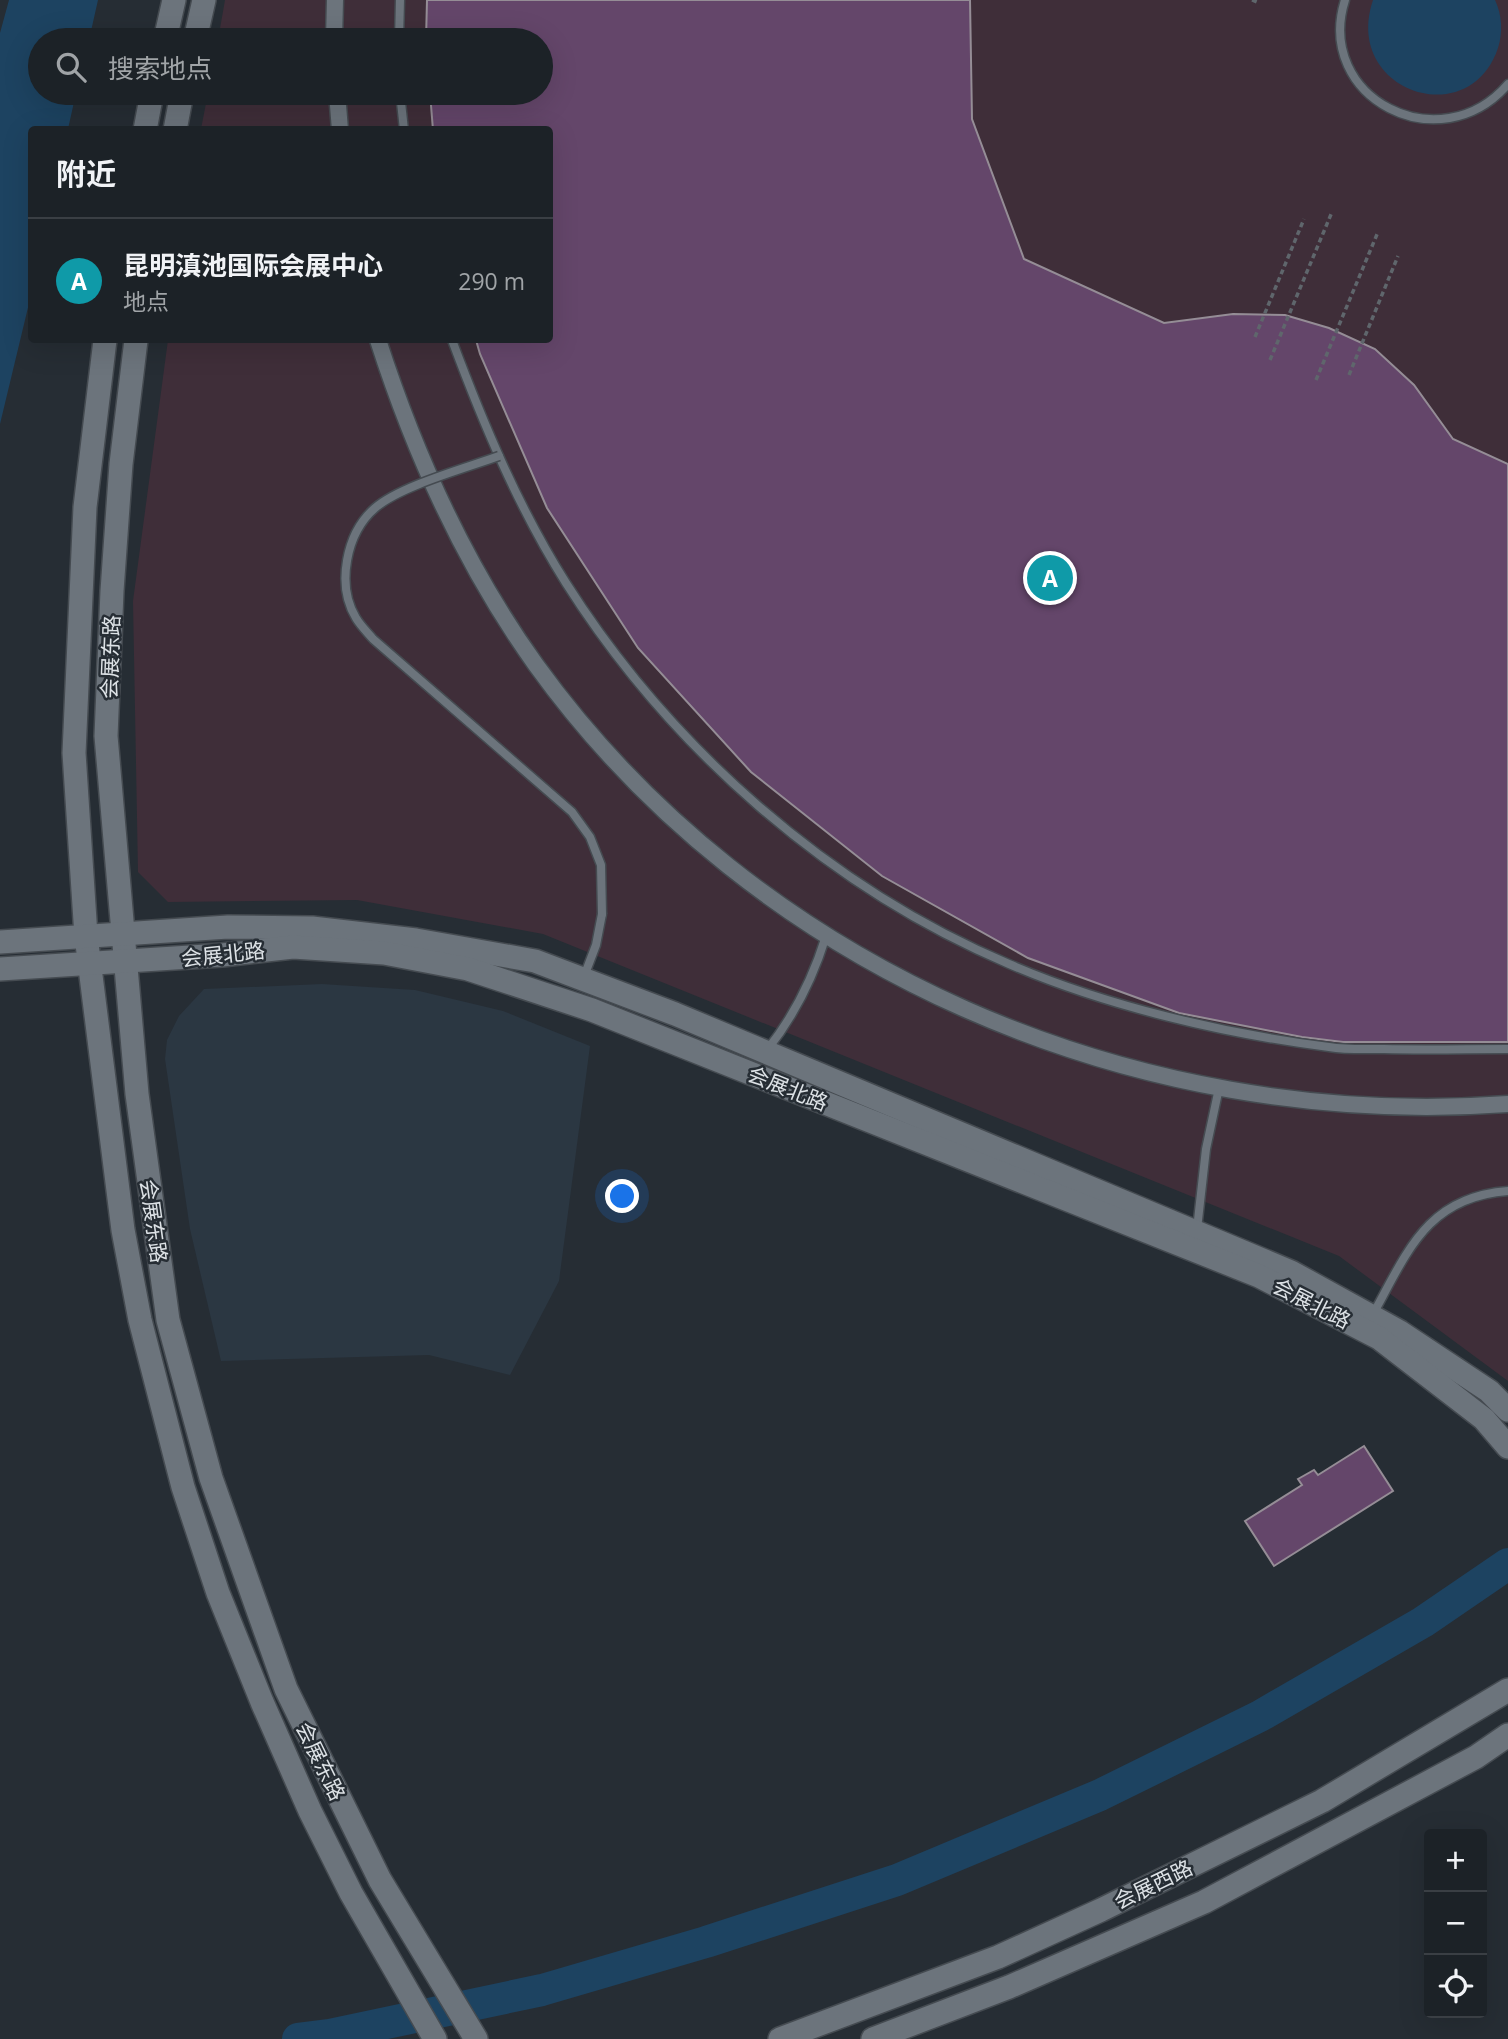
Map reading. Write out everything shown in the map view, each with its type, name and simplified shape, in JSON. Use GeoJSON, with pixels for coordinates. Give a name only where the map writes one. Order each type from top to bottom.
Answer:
{"type":"FeatureCollection","features":[{"type":"Feature","properties":{"kind":"street"},"geometry":{"type":"LineString","coordinates":[[168,28],[174,0]]}},
{"type":"Feature","properties":{"kind":"street"},"geometry":{"type":"LineString","coordinates":[[198,28],[204,0]]}},
{"type":"Feature","properties":{"kind":"street"},"geometry":{"type":"LineString","coordinates":[[334,28],[335,0]]}},
{"type":"Feature","properties":{"kind":"street"},"geometry":{"type":"LineString","coordinates":[[146,126],[150,105]]}},
{"type":"Feature","properties":{"kind":"street"},"geometry":{"type":"LineString","coordinates":[[175,126],[179,105]]}},
{"type":"Feature","properties":{"kind":"street"},"geometry":{"type":"LineString","coordinates":[[338,105],[340,126]]}},
{"type":"Feature","properties":{"kind":"street","name":"会展东路"},"geometry":{"type":"LineString","coordinates":[[105,343],[85,507],[74,753],[86,936],[123,1230],[140,1320],[183,1487],[218,1593],[262,1702],[310,1811],[351,1894],[435,2038]]}},
{"type":"Feature","properties":{"kind":"street","name":"会展东路"},"geometry":{"type":"LineString","coordinates":[[136,343],[120,477],[106,736],[137,1094],[168,1320],[211,1478],[286,1689],[380,1880],[474,2037]]}},
{"type":"Feature","properties":{"kind":"street"},"geometry":{"type":"LineString","coordinates":[[379,343],[395,394],[447,516],[473,565],[535,663],[609,753],[681,825],[760,890],[827,936],[934,996],[1003,1026],[1073,1052],[1122,1066],[1219,1088],[1287,1098],[1381,1106],[1508,1104]]}},
{"type":"Feature","properties":{"kind":"street","name":"会展北路"},"geometry":{"type":"LineString","coordinates":[[0,943],[123,933],[228,928],[312,928],[416,940],[535,961],[765,1052],[1292,1272],[1399,1332],[1489,1391],[1508,1410]]}},
{"type":"Feature","properties":{"kind":"street","name":"会展北路"},"geometry":{"type":"LineString","coordinates":[[0,969],[222,956],[293,947],[384,953],[468,970],[592,1010],[1259,1276],[1379,1338],[1484,1419],[1508,1447]]}},
{"type":"Feature","properties":{"kind":"street","name":"会展西路"},"geometry":{"type":"LineString","coordinates":[[780,2039],[998,1957],[1101,1910],[1322,1801],[1508,1690]]}},
{"type":"Feature","properties":{"kind":"street","name":"会展西路"},"geometry":{"type":"LineString","coordinates":[[873,2039],[1009,1987],[1204,1902],[1476,1757],[1508,1735]]}},
{"type":"Feature","properties":{"kind":"lane"},"geometry":{"type":"LineString","coordinates":[[399,28],[400,0]]}},
{"type":"Feature","properties":{"kind":"lane"},"geometry":{"type":"LineString","coordinates":[[1345,0],[1341,26],[1347,61],[1355,78],[1367,92],[1397,113],[1432,121],[1450,119],[1484,106],[1508,84]]}},
{"type":"Feature","properties":{"kind":"lane"},"geometry":{"type":"LineString","coordinates":[[401,105],[404,126]]}},
{"type":"Feature","properties":{"kind":"lane"},"geometry":{"type":"LineString","coordinates":[[453,343],[499,456],[565,580],[606,642],[663,710],[724,776],[852,878],[929,925],[1009,964],[1092,994],[1252,1035],[1332,1048],[1508,1049]]}},
{"type":"Feature","properties":{"kind":"lane"},"geometry":{"type":"LineString","coordinates":[[499,456],[403,492],[376,506],[365,517],[351,544],[347,559],[346,589],[356,618],[373,639],[572,812],[590,837],[601,865],[602,914],[596,945],[583,979]]}},
{"type":"Feature","properties":{"kind":"lane"},"geometry":{"type":"LineString","coordinates":[[765,1052],[802,1000],[827,936]]}},
{"type":"Feature","properties":{"kind":"lane"},"geometry":{"type":"LineString","coordinates":[[1197,1232],[1206,1149],[1219,1088]]}},
{"type":"Feature","properties":{"kind":"lane"},"geometry":{"type":"LineString","coordinates":[[1371,1316],[1412,1242],[1425,1226],[1449,1207],[1492,1192],[1508,1191]]}},
{"type":"Feature","properties":{"kind":"path"},"geometry":{"type":"LineString","coordinates":[[1252,0],[1257,2]]}},
{"type":"Feature","properties":{"kind":"path"},"geometry":{"type":"LineString","coordinates":[[1270,360],[1332,212]]}},
{"type":"Feature","properties":{"kind":"path"},"geometry":{"type":"LineString","coordinates":[[1255,337],[1304,219]]}},
{"type":"Feature","properties":{"kind":"path"},"geometry":{"type":"LineString","coordinates":[[1316,380],[1378,232]]}},
{"type":"Feature","properties":{"kind":"path"},"geometry":{"type":"LineString","coordinates":[[1349,375],[1398,256]]}},
{"type":"Feature","properties":{"kind":"shaded area"},"geometry":{"type":"Polygon","coordinates":[[[225,0],[1508,0],[1508,1381],[1339,1256],[543,934],[357,900],[168,902],[138,872],[133,601],[168,343],[553,343],[553,126],[202,126],[206,105],[553,105],[553,28],[220,28],[225,0]]]}},
{"type":"Feature","properties":{"kind":"shaded area"},"geometry":{"type":"Polygon","coordinates":[[[322,984],[415,990],[503,1011],[590,1046],[559,1281],[510,1375],[429,1355],[221,1361],[190,1229],[165,1059],[167,1040],[179,1016],[204,989],[322,984]]]}},
{"type":"Feature","properties":{"kind":"water"},"geometry":{"type":"Polygon","coordinates":[[[9,0],[98,0],[92,28],[28,28],[28,105],[73,105],[69,126],[28,126],[28,307],[0,424],[0,33],[9,0]]]}},
{"type":"Feature","properties":{"kind":"water"},"geometry":{"type":"Polygon","coordinates":[[[1373,0],[1495,0],[1501,24],[1498,48],[1483,74],[1462,90],[1438,95],[1413,90],[1391,78],[1375,58],[1368,32],[1373,0]]]}},
{"type":"Feature","properties":{"kind":"building"},"geometry":{"type":"Polygon","coordinates":[[[427,0],[970,0],[972,119],[1024,259],[1164,323],[1233,314],[1285,315],[1329,328],[1375,349],[1414,385],[1453,439],[1508,464],[1508,1042],[1343,1042],[1302,1037],[1179,1013],[1028,958],[882,876],[751,772],[638,648],[547,508],[477,343],[553,343],[553,126],[433,126],[431,105],[553,105],[553,28],[426,28],[427,0]]]}},
{"type":"Feature","properties":{"kind":"building"},"geometry":{"type":"Polygon","coordinates":[[[1364,1446],[1393,1491],[1274,1566],[1245,1521],[1302,1485],[1298,1479],[1314,1470],[1318,1475],[1364,1446]]]}},
{"type":"Feature","properties":{"kind":"waterway"},"geometry":{"type":"LineString","coordinates":[[298,2039],[330,2035],[542,1990],[706,1942],[897,1880],[1100,1795],[1260,1716],[1423,1622],[1508,1564]]}},
{"type":"Feature","properties":{"kind":"place","name":"昆明滇池国际会展中心"},"geometry":{"type":"Point","coordinates":[1050,578]}}]}
